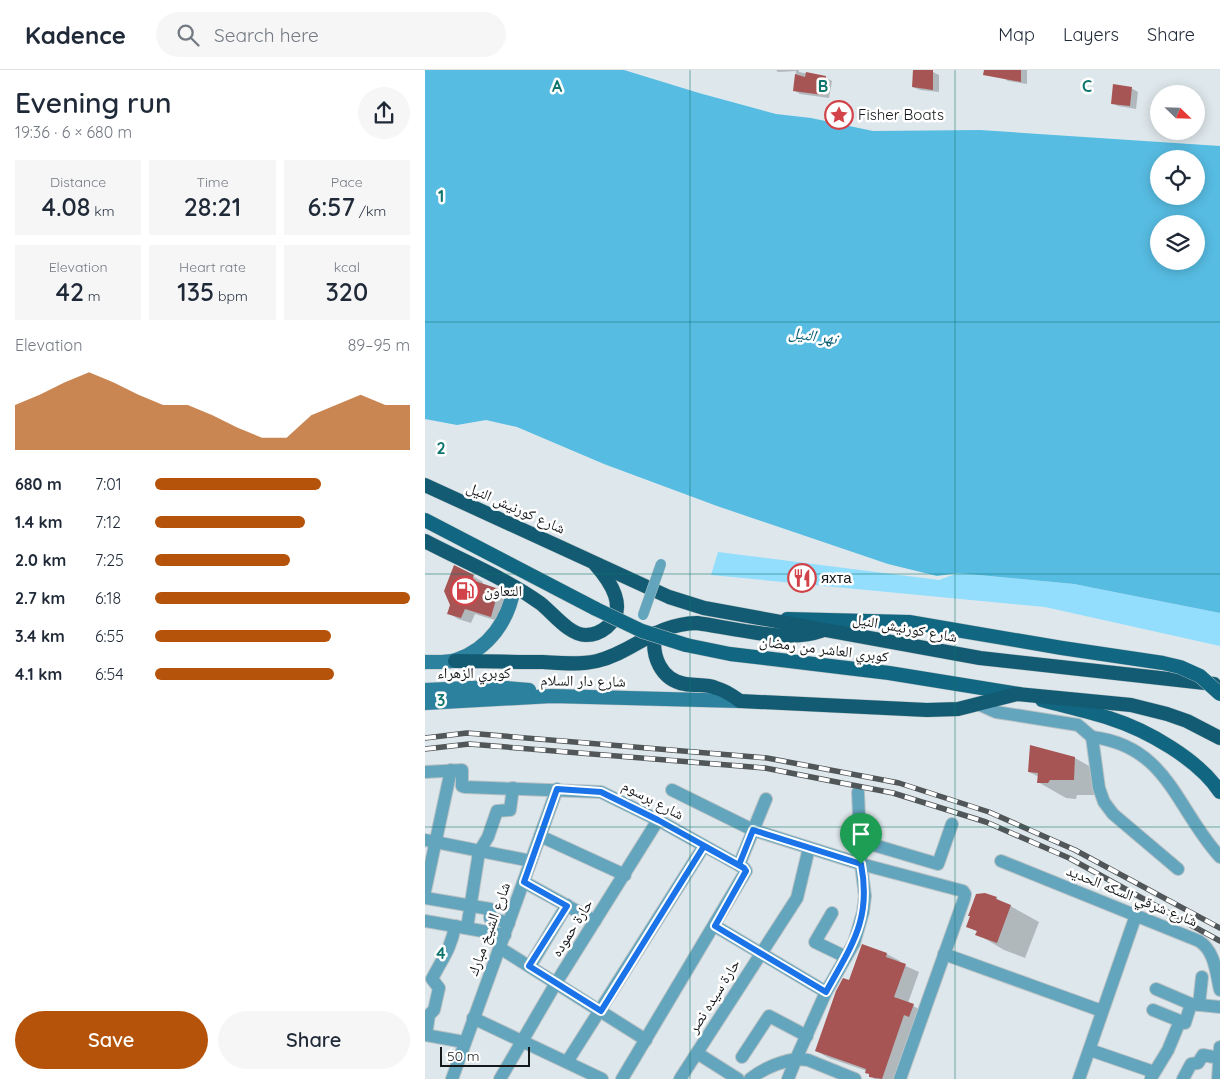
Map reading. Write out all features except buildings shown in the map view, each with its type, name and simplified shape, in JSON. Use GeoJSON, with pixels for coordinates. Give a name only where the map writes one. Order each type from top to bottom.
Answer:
{"type":"FeatureCollection","features":[{"type":"Feature","properties":{"kind":"highway","name":"شارع كورنيش النيل"},"geometry":{"type":"LineString","coordinates":[[425,485],[669,597],[686,603],[722,612],[980,658],[1220,685]]}},
{"type":"Feature","properties":{"kind":"highway"},"geometry":{"type":"LineString","coordinates":[[425,541],[515,587],[540,604],[570,630],[582,635],[594,634],[610,625],[614,620],[617,607],[616,594],[593,561]]}},
{"type":"Feature","properties":{"kind":"highway"},"geometry":{"type":"LineString","coordinates":[[455,661],[585,663],[606,658],[671,626],[697,623],[786,636],[809,634],[824,629]]}},
{"type":"Feature","properties":{"kind":"highway"},"geometry":{"type":"LineString","coordinates":[[655,633],[653,650],[655,658],[658,665],[669,677],[681,683],[717,688],[740,701],[927,710],[958,709],[1017,694],[1131,705],[1187,720],[1220,738]]}},
{"type":"Feature","properties":{"kind":"main road","name":"كوبري العاشر من رمضان"},"geometry":{"type":"LineString","coordinates":[[425,520],[619,620],[663,639],[730,654],[889,673],[1017,694],[1110,718],[1163,742],[1187,759],[1220,792]]}},
{"type":"Feature","properties":{"kind":"main road"},"geometry":{"type":"LineString","coordinates":[[425,662],[455,661],[479,648],[495,633],[506,616],[515,587]]}},
{"type":"Feature","properties":{"kind":"main road","name":"كوبري العاشر من رمضان"},"geometry":{"type":"LineString","coordinates":[[763,618],[909,622],[1163,663],[1181,667],[1200,676],[1220,694]]}},
{"type":"Feature","properties":{"kind":"main road","name":"كوبري الزهراء"},"geometry":{"type":"LineString","coordinates":[[425,673],[455,661]]}},
{"type":"Feature","properties":{"kind":"main road","name":"كوبري الزهراء"},"geometry":{"type":"LineString","coordinates":[[425,690],[514,688],[553,696]]}},
{"type":"Feature","properties":{"kind":"main road","name":"شارع دار السلام"},"geometry":{"type":"LineString","coordinates":[[425,703],[553,696],[740,701]]}},
{"type":"Feature","properties":{"kind":"street"},"geometry":{"type":"LineString","coordinates":[[643,615],[661,564]]}},
{"type":"Feature","properties":{"kind":"street"},"geometry":{"type":"LineString","coordinates":[[978,704],[996,712],[1078,725],[1083,728],[1091,737],[1099,788],[1104,802],[1113,814],[1178,869]]}},
{"type":"Feature","properties":{"kind":"street"},"geometry":{"type":"LineString","coordinates":[[1091,737],[1103,738],[1125,745],[1151,762],[1165,778],[1210,846],[1220,857]]}},
{"type":"Feature","properties":{"kind":"street"},"geometry":{"type":"LineString","coordinates":[[425,772],[457,770],[430,841],[425,891]]}},
{"type":"Feature","properties":{"kind":"street","name":"شارع برسوم"},"geometry":{"type":"LineString","coordinates":[[457,770],[462,786],[601,792],[658,820],[742,868]]}},
{"type":"Feature","properties":{"kind":"street"},"geometry":{"type":"LineString","coordinates":[[464,1042],[425,1035],[429,1015],[435,1010],[439,988],[432,978],[461,927],[470,905],[479,852],[488,837],[497,811],[510,810],[513,788]]}},
{"type":"Feature","properties":{"kind":"street","name":"شارع الشيخ مبارك"},"geometry":{"type":"LineString","coordinates":[[452,1079],[557,789]]}},
{"type":"Feature","properties":{"kind":"street"},"geometry":{"type":"LineString","coordinates":[[672,790],[753,830],[861,864],[958,889],[965,894],[900,1079]]}},
{"type":"Feature","properties":{"kind":"street"},"geometry":{"type":"LineString","coordinates":[[788,1079],[826,992],[857,936],[863,912],[864,880],[861,864],[858,792]]}},
{"type":"Feature","properties":{"kind":"street"},"geometry":{"type":"LineString","coordinates":[[622,1079],[715,926],[742,868],[753,830],[766,799]]}},
{"type":"Feature","properties":{"kind":"street","name":"حارة حموده"},"geometry":{"type":"LineString","coordinates":[[500,1079],[556,983],[658,820]]}},
{"type":"Feature","properties":{"kind":"street"},"geometry":{"type":"LineString","coordinates":[[860,841],[938,864],[952,824]]}},
{"type":"Feature","properties":{"kind":"street"},"geometry":{"type":"LineString","coordinates":[[540,836],[625,875]]}},
{"type":"Feature","properties":{"kind":"street"},"geometry":{"type":"LineString","coordinates":[[430,841],[531,861]]}},
{"type":"Feature","properties":{"kind":"street"},"geometry":{"type":"LineString","coordinates":[[567,1062],[704,846]]}},
{"type":"Feature","properties":{"kind":"street","name":"حارة سيده نصر"},"geometry":{"type":"LineString","coordinates":[[680,1079],[799,894],[809,848]]}},
{"type":"Feature","properties":{"kind":"street","name":"شارع شرقي السكه الحديد"},"geometry":{"type":"LineString","coordinates":[[1001,861],[1205,945],[1211,953],[1220,990]]}},
{"type":"Feature","properties":{"kind":"street"},"geometry":{"type":"LineString","coordinates":[[524,882],[595,921]]}},
{"type":"Feature","properties":{"kind":"street"},"geometry":{"type":"LineString","coordinates":[[425,898],[490,909],[490,918],[529,966],[647,1040]]}},
{"type":"Feature","properties":{"kind":"street"},"geometry":{"type":"LineString","coordinates":[[529,966],[567,906]]}},
{"type":"Feature","properties":{"kind":"street"},"geometry":{"type":"LineString","coordinates":[[832,912],[815,942],[846,957]]}},
{"type":"Feature","properties":{"kind":"street"},"geometry":{"type":"LineString","coordinates":[[1079,1079],[1136,915]]}},
{"type":"Feature","properties":{"kind":"street"},"geometry":{"type":"LineString","coordinates":[[425,921],[505,935]]}},
{"type":"Feature","properties":{"kind":"street"},"geometry":{"type":"LineString","coordinates":[[715,926],[826,992]]}},
{"type":"Feature","properties":{"kind":"street"},"geometry":{"type":"LineString","coordinates":[[943,954],[1102,1011]]}},
{"type":"Feature","properties":{"kind":"street"},"geometry":{"type":"LineString","coordinates":[[1153,1010],[1165,1021],[1185,1023],[1195,1004],[1202,977]]}},
{"type":"Feature","properties":{"kind":"street"},"geometry":{"type":"LineString","coordinates":[[1156,989],[1195,1004],[1220,1006]]}},
{"type":"Feature","properties":{"kind":"street"},"geometry":{"type":"LineString","coordinates":[[742,1058],[769,1016],[807,1036]]}},
{"type":"Feature","properties":{"kind":"street"},"geometry":{"type":"LineString","coordinates":[[473,1018],[567,1062],[577,1074],[602,1079]]}},
{"type":"Feature","properties":{"kind":"street"},"geometry":{"type":"LineString","coordinates":[[1089,1050],[1152,1075],[1168,1050],[1180,1021]]}},
{"type":"Feature","properties":{"kind":"street"},"geometry":{"type":"LineString","coordinates":[[1218,1079],[1220,1047]]}},
{"type":"Feature","properties":{"kind":"street"},"geometry":{"type":"LineString","coordinates":[[697,1053],[738,1079]]}},
{"type":"Feature","properties":{"kind":"street"},"geometry":{"type":"LineString","coordinates":[[1183,1079],[1191,1064],[1198,1063],[1203,1055],[1219,1058]]}},
{"type":"Feature","properties":{"kind":"street"},"geometry":{"type":"LineString","coordinates":[[750,1079],[768,1068],[796,1059],[809,1060],[855,1079]]}},
{"type":"Feature","properties":{"kind":"shaded area"},"geometry":{"type":"Polygon","coordinates":[[[718,552],[939,580],[958,573],[1074,584],[1220,613],[1220,646],[1045,607],[711,575],[718,552]]]}},
{"type":"Feature","properties":{"kind":"water","name":"نهر النيل"},"geometry":{"type":"Polygon","coordinates":[[[425,70],[624,70],[776,114],[811,118],[873,131],[980,130],[1220,146],[1220,613],[1074,584],[958,573],[937,576],[888,564],[717,506],[604,464],[517,427],[486,420],[457,425],[425,419],[425,70]]]}},
{"type":"Feature","properties":{"kind":"railway"},"geometry":{"type":"LineString","coordinates":[[425,738],[467,733],[767,758],[899,783],[989,812],[1075,850],[1220,928]]}},
{"type":"Feature","properties":{"kind":"railway"},"geometry":{"type":"LineString","coordinates":[[425,749],[469,744],[765,768],[893,793],[986,822],[1069,858],[1220,941]]}},
{"type":"Feature","properties":{"kind":"place","name":"Fisher Boats"},"geometry":{"type":"Point","coordinates":[839,115]}},
{"type":"Feature","properties":{"kind":"place","name":"яхта"},"geometry":{"type":"Point","coordinates":[802,578]}},
{"type":"Feature","properties":{"kind":"place","name":"التعاون"},"geometry":{"type":"Point","coordinates":[465,591]}},
{"type":"Feature","properties":{"kind":"route"},"geometry":{"type":"LineString","coordinates":[[557,789],[601,792],[658,820],[739,865],[753,830],[861,864],[865,896],[859,928],[854,943],[826,992],[715,926],[746,871],[744,868],[704,846],[601,1011],[529,966],[567,906],[524,882],[557,789]]}}]}
